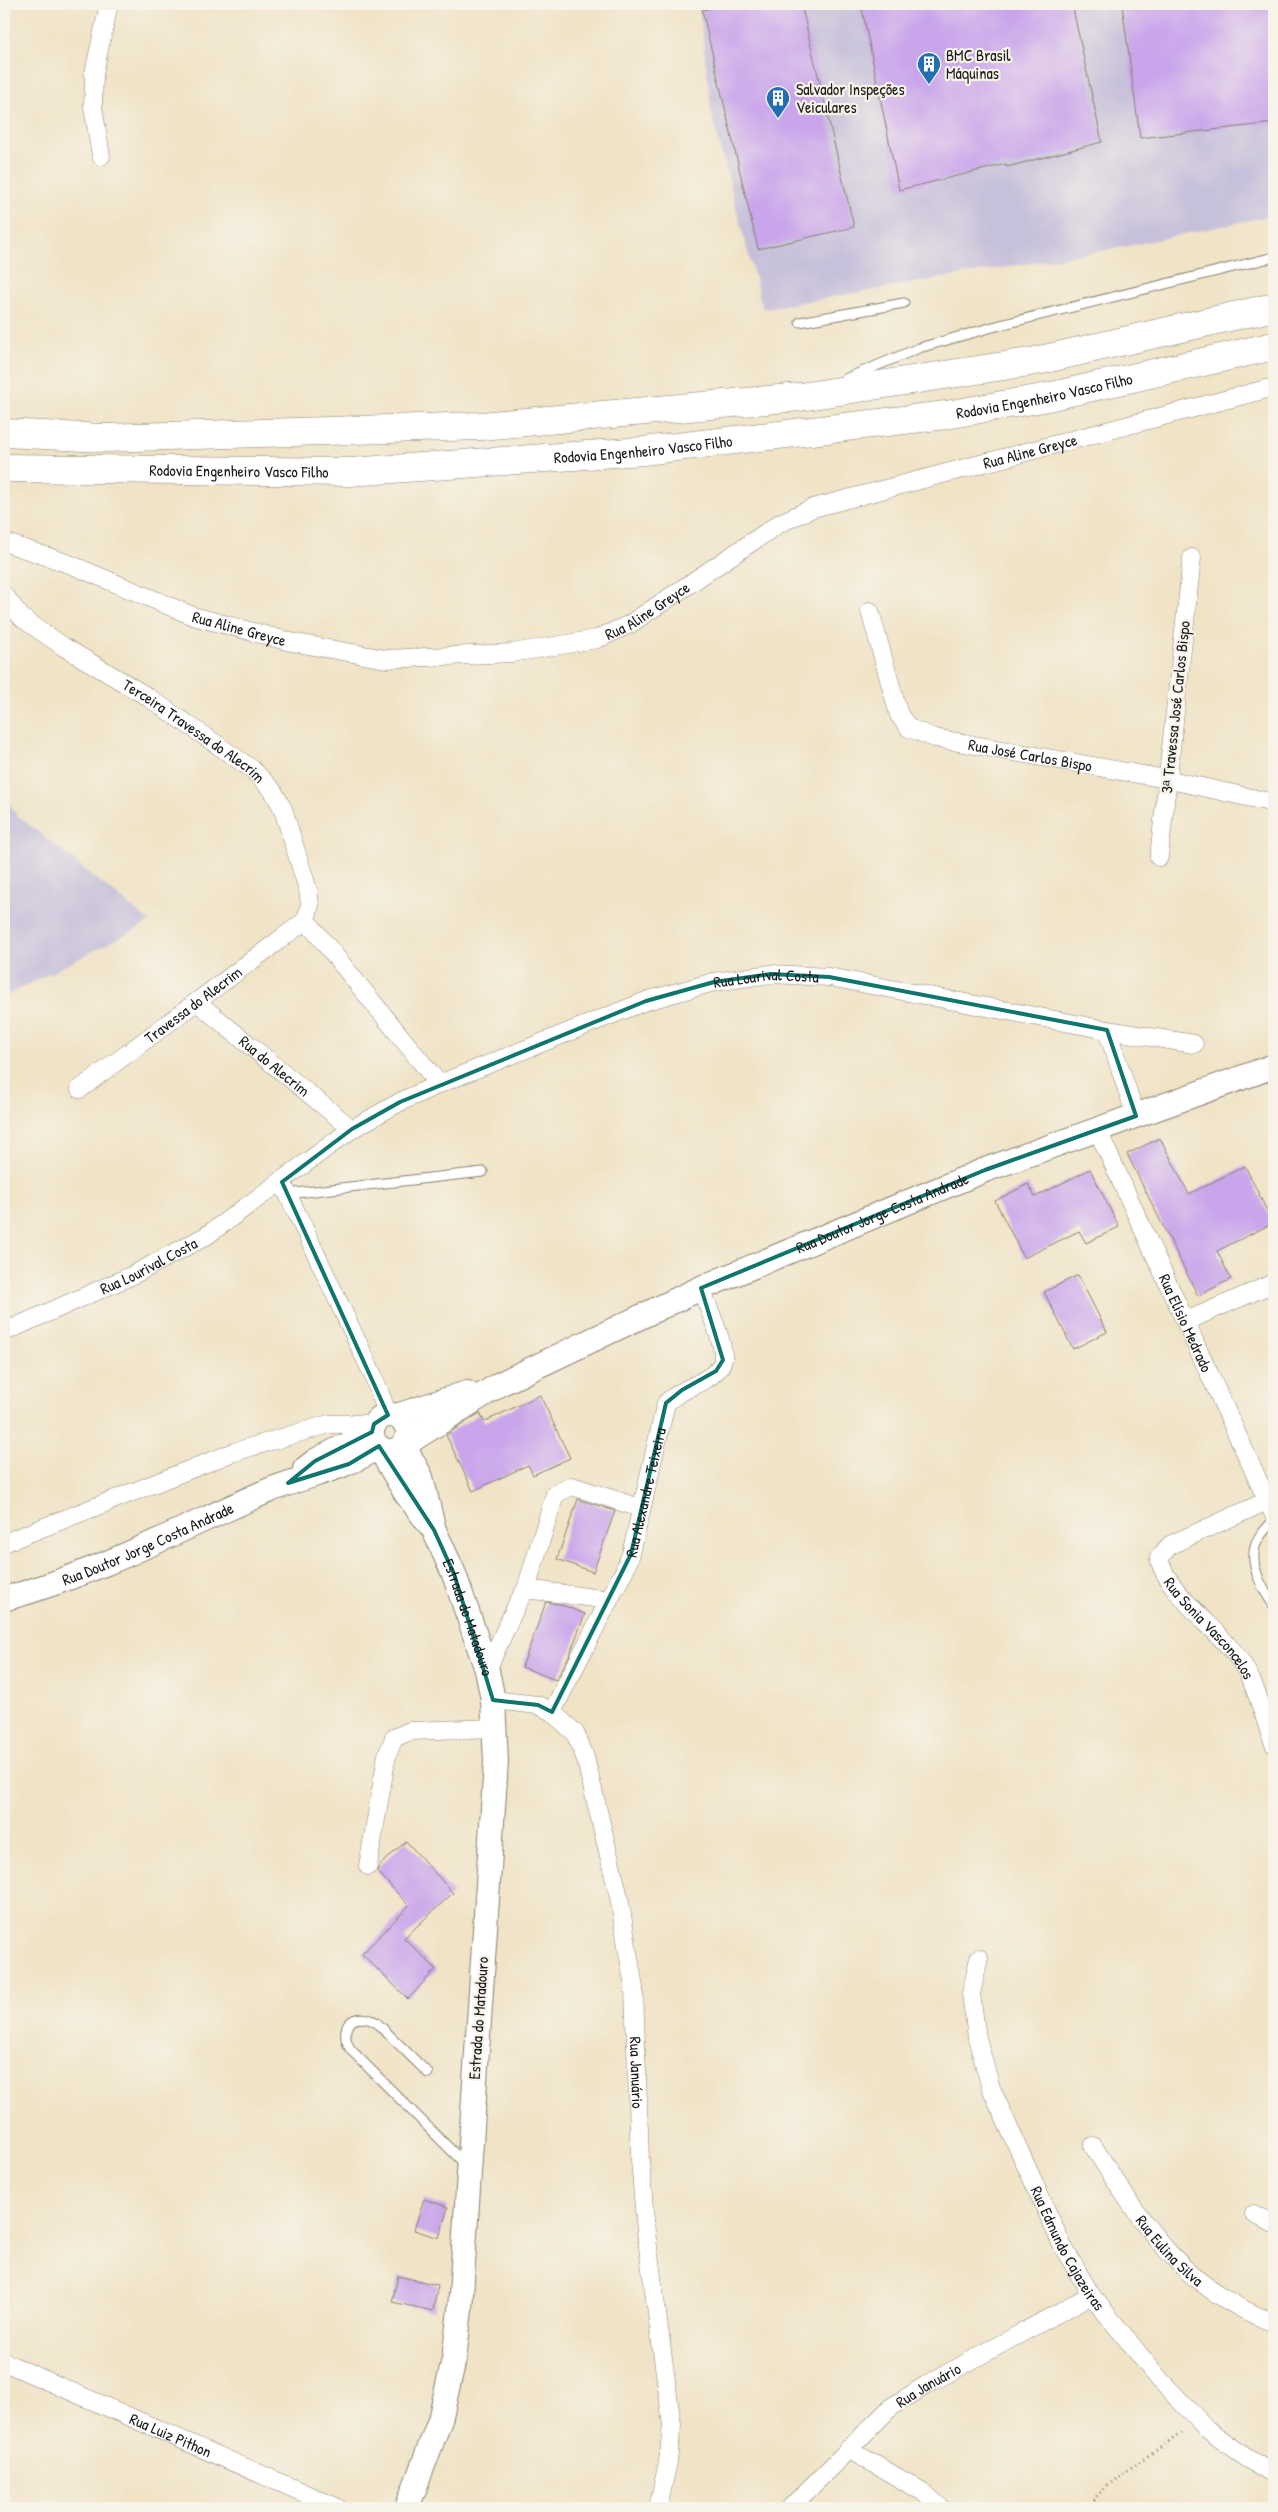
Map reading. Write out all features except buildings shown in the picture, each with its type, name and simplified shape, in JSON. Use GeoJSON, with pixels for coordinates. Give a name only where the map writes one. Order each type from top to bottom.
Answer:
{"type":"FeatureCollection","features":[{"type":"Feature","properties":{"kind":"highway"},"geometry":{"type":"LineString","coordinates":[[4,433],[103,438],[481,426],[800,397],[1036,361],[1274,307]]}},
{"type":"Feature","properties":{"kind":"highway","name":"Rodovia Engenheiro Vasco Filho"},"geometry":{"type":"LineString","coordinates":[[4,468],[350,472],[643,451],[956,413],[1043,398],[1274,346]]}},
{"type":"Feature","properties":{"kind":"main road","name":"Rua Doutor Jorge Costa Andrade"},"geometry":{"type":"LineString","coordinates":[[4,1599],[39,1589],[149,1546],[288,1482],[315,1461],[381,1430],[500,1384],[701,1288],[985,1170],[1098,1131],[1274,1066]]}},
{"type":"Feature","properties":{"kind":"main road","name":"Rua Doutor Jorge Costa Andrade"},"geometry":{"type":"LineString","coordinates":[[405,1444],[500,1384]]}},
{"type":"Feature","properties":{"kind":"main road"},"geometry":{"type":"LineString","coordinates":[[403,1420],[408,1427],[409,1435],[405,1444],[393,1452],[381,1430],[403,1420]]}},
{"type":"Feature","properties":{"kind":"main road","name":"Estrada do Matadouro"},"geometry":{"type":"LineString","coordinates":[[381,1430],[406,1492],[434,1530]]}},
{"type":"Feature","properties":{"kind":"main road","name":"Estrada do Matadouro"},"geometry":{"type":"LineString","coordinates":[[405,1444],[422,1477],[434,1530],[454,1574],[487,1670],[493,1700],[496,1762],[460,2310],[454,2359],[440,2420],[407,2508]]}},
{"type":"Feature","properties":{"kind":"street"},"geometry":{"type":"LineString","coordinates":[[100,156],[93,107],[94,73],[108,4]]}},
{"type":"Feature","properties":{"kind":"street","name":"Rua Aline Greyce"},"geometry":{"type":"LineString","coordinates":[[4,542],[72,565],[193,616],[291,642],[386,659],[512,653],[597,640],[630,624],[780,522],[813,508],[1274,387]]}},
{"type":"Feature","properties":{"kind":"street","name":"3ᵃ Travessa José Carlos Bispo"},"geometry":{"type":"LineString","coordinates":[[1159,857],[1166,779],[1192,558]]}},
{"type":"Feature","properties":{"kind":"street","name":"Terceira Travessa do Alecrim"},"geometry":{"type":"LineString","coordinates":[[4,595],[22,618],[64,647],[148,697],[252,769],[273,790],[283,809],[308,890],[310,905],[306,920]]}},
{"type":"Feature","properties":{"kind":"street","name":"Rua José Carlos Bispo"},"geometry":{"type":"LineString","coordinates":[[870,611],[899,714],[909,728],[935,738],[1166,779],[1274,802]]}},
{"type":"Feature","properties":{"kind":"street"},"geometry":{"type":"LineString","coordinates":[[306,920],[439,1084]]}},
{"type":"Feature","properties":{"kind":"street","name":"Travessa do Alecrim"},"geometry":{"type":"LineString","coordinates":[[80,1089],[198,1003],[306,920]]}},
{"type":"Feature","properties":{"kind":"street","name":"Rua Lourival Costa"},"geometry":{"type":"LineString","coordinates":[[4,1332],[133,1275],[206,1236],[285,1188],[352,1129],[400,1102],[439,1084],[646,1001],[714,982],[771,974],[829,977],[1107,1030],[1194,1044]]}},
{"type":"Feature","properties":{"kind":"street","name":"Rua do Alecrim"},"geometry":{"type":"LineString","coordinates":[[198,1003],[352,1129]]}},
{"type":"Feature","properties":{"kind":"street"},"geometry":{"type":"LineString","coordinates":[[1107,1030],[1136,1116]]}},
{"type":"Feature","properties":{"kind":"street","name":"Rua Elísio Medrado"},"geometry":{"type":"LineString","coordinates":[[1098,1131],[1271,1508]]}},
{"type":"Feature","properties":{"kind":"street"},"geometry":{"type":"LineString","coordinates":[[4,1543],[234,1452],[329,1424],[381,1430],[373,1375],[285,1188]]}},
{"type":"Feature","properties":{"kind":"street"},"geometry":{"type":"LineString","coordinates":[[1186,1321],[1274,1283]]}},
{"type":"Feature","properties":{"kind":"street","name":"Rua Alexandre Teixeira"},"geometry":{"type":"LineString","coordinates":[[552,1712],[631,1554],[640,1508],[666,1403],[682,1390],[705,1380],[716,1371],[723,1360],[721,1347],[701,1288]]}},
{"type":"Feature","properties":{"kind":"street"},"geometry":{"type":"LineString","coordinates":[[487,1670],[517,1604],[526,1589],[556,1494],[572,1486],[640,1508]]}},
{"type":"Feature","properties":{"kind":"street","name":"Rua Sonia Vasconcelos"},"geometry":{"type":"LineString","coordinates":[[1271,1508],[1170,1545],[1159,1558],[1161,1570],[1166,1578],[1240,1660],[1253,1685],[1274,1744]]}},
{"type":"Feature","properties":{"kind":"street"},"geometry":{"type":"LineString","coordinates":[[526,1589],[609,1600]]}},
{"type":"Feature","properties":{"kind":"street","name":"Rua Januário"},"geometry":{"type":"LineString","coordinates":[[493,1700],[538,1705],[552,1712],[575,1733],[585,1757],[628,1942],[634,1988],[640,2151],[646,2232],[672,2425],[668,2462],[658,2508]]}},
{"type":"Feature","properties":{"kind":"street"},"geometry":{"type":"LineString","coordinates":[[368,1866],[388,1755],[394,1738],[410,1731],[494,1728]]}},
{"type":"Feature","properties":{"kind":"street","name":"Rua Edmundo Cajazeiras"},"geometry":{"type":"LineString","coordinates":[[979,1958],[971,1994],[977,2038],[991,2088],[1062,2245],[1091,2295],[1160,2380],[1198,2420],[1245,2457],[1274,2474]]}},
{"type":"Feature","properties":{"kind":"street","name":"Rua Eulina Silva"},"geometry":{"type":"LineString","coordinates":[[1093,2146],[1140,2220],[1172,2257],[1203,2286],[1253,2315],[1274,2323]]}},
{"type":"Feature","properties":{"kind":"street"},"geometry":{"type":"LineString","coordinates":[[1254,2214],[1274,2224]]}},
{"type":"Feature","properties":{"kind":"street","name":"Rua Januário"},"geometry":{"type":"LineString","coordinates":[[790,2508],[890,2408],[926,2385],[1091,2295]]}},
{"type":"Feature","properties":{"kind":"street","name":"Rua Luiz Pithon"},"geometry":{"type":"LineString","coordinates":[[4,2362],[338,2508]]}},
{"type":"Feature","properties":{"kind":"street"},"geometry":{"type":"LineString","coordinates":[[848,2449],[923,2492],[941,2508]]}},
{"type":"Feature","properties":{"kind":"lane"},"geometry":{"type":"LineString","coordinates":[[800,397],[919,348],[1000,325],[1274,257]]}},
{"type":"Feature","properties":{"kind":"lane"},"geometry":{"type":"LineString","coordinates":[[800,322],[904,304]]}},
{"type":"Feature","properties":{"kind":"lane"},"geometry":{"type":"LineString","coordinates":[[285,1188],[483,1172]]}},
{"type":"Feature","properties":{"kind":"lane"},"geometry":{"type":"LineString","coordinates":[[1274,1520],[1258,1539],[1253,1554],[1255,1569],[1274,1606]]}},
{"type":"Feature","properties":{"kind":"lane"},"geometry":{"type":"LineString","coordinates":[[428,2073],[376,2022],[367,2017],[358,2017],[350,2023],[345,2032],[346,2042],[352,2050],[468,2166]]}},
{"type":"Feature","properties":{"kind":"path"},"geometry":{"type":"LineString","coordinates":[[1087,2508],[1093,2499],[1116,2480],[1198,2420]]}},
{"type":"Feature","properties":{"kind":"highlighted area"},"geometry":{"type":"Polygon","coordinates":[[[771,974],[829,977],[1107,1030],[1136,1116],[985,1170],[701,1288],[723,1360],[716,1371],[682,1390],[666,1403],[631,1554],[552,1712],[538,1705],[493,1700],[454,1574],[434,1530],[379,1446],[349,1464],[288,1483],[315,1461],[372,1432],[374,1424],[388,1415],[282,1182],[352,1129],[400,1102],[646,1001],[714,982],[771,974]]]}},
{"type":"Feature","properties":{"kind":"shaded area"},"geometry":{"type":"Polygon","coordinates":[[[699,4],[1274,4],[1274,215],[1123,247],[763,309],[712,117],[699,4]]]}},
{"type":"Feature","properties":{"kind":"shaded area"},"geometry":{"type":"Polygon","coordinates":[[[4,793],[16,814],[150,922],[4,997],[4,793]]]}},
{"type":"Feature","properties":{"kind":"place","name":"BMC Brasil Máquinas"},"geometry":{"type":"Point","coordinates":[929,85]}},
{"type":"Feature","properties":{"kind":"place","name":"Salvador Inspeções Veiculares"},"geometry":{"type":"Point","coordinates":[778,119]}}]}
